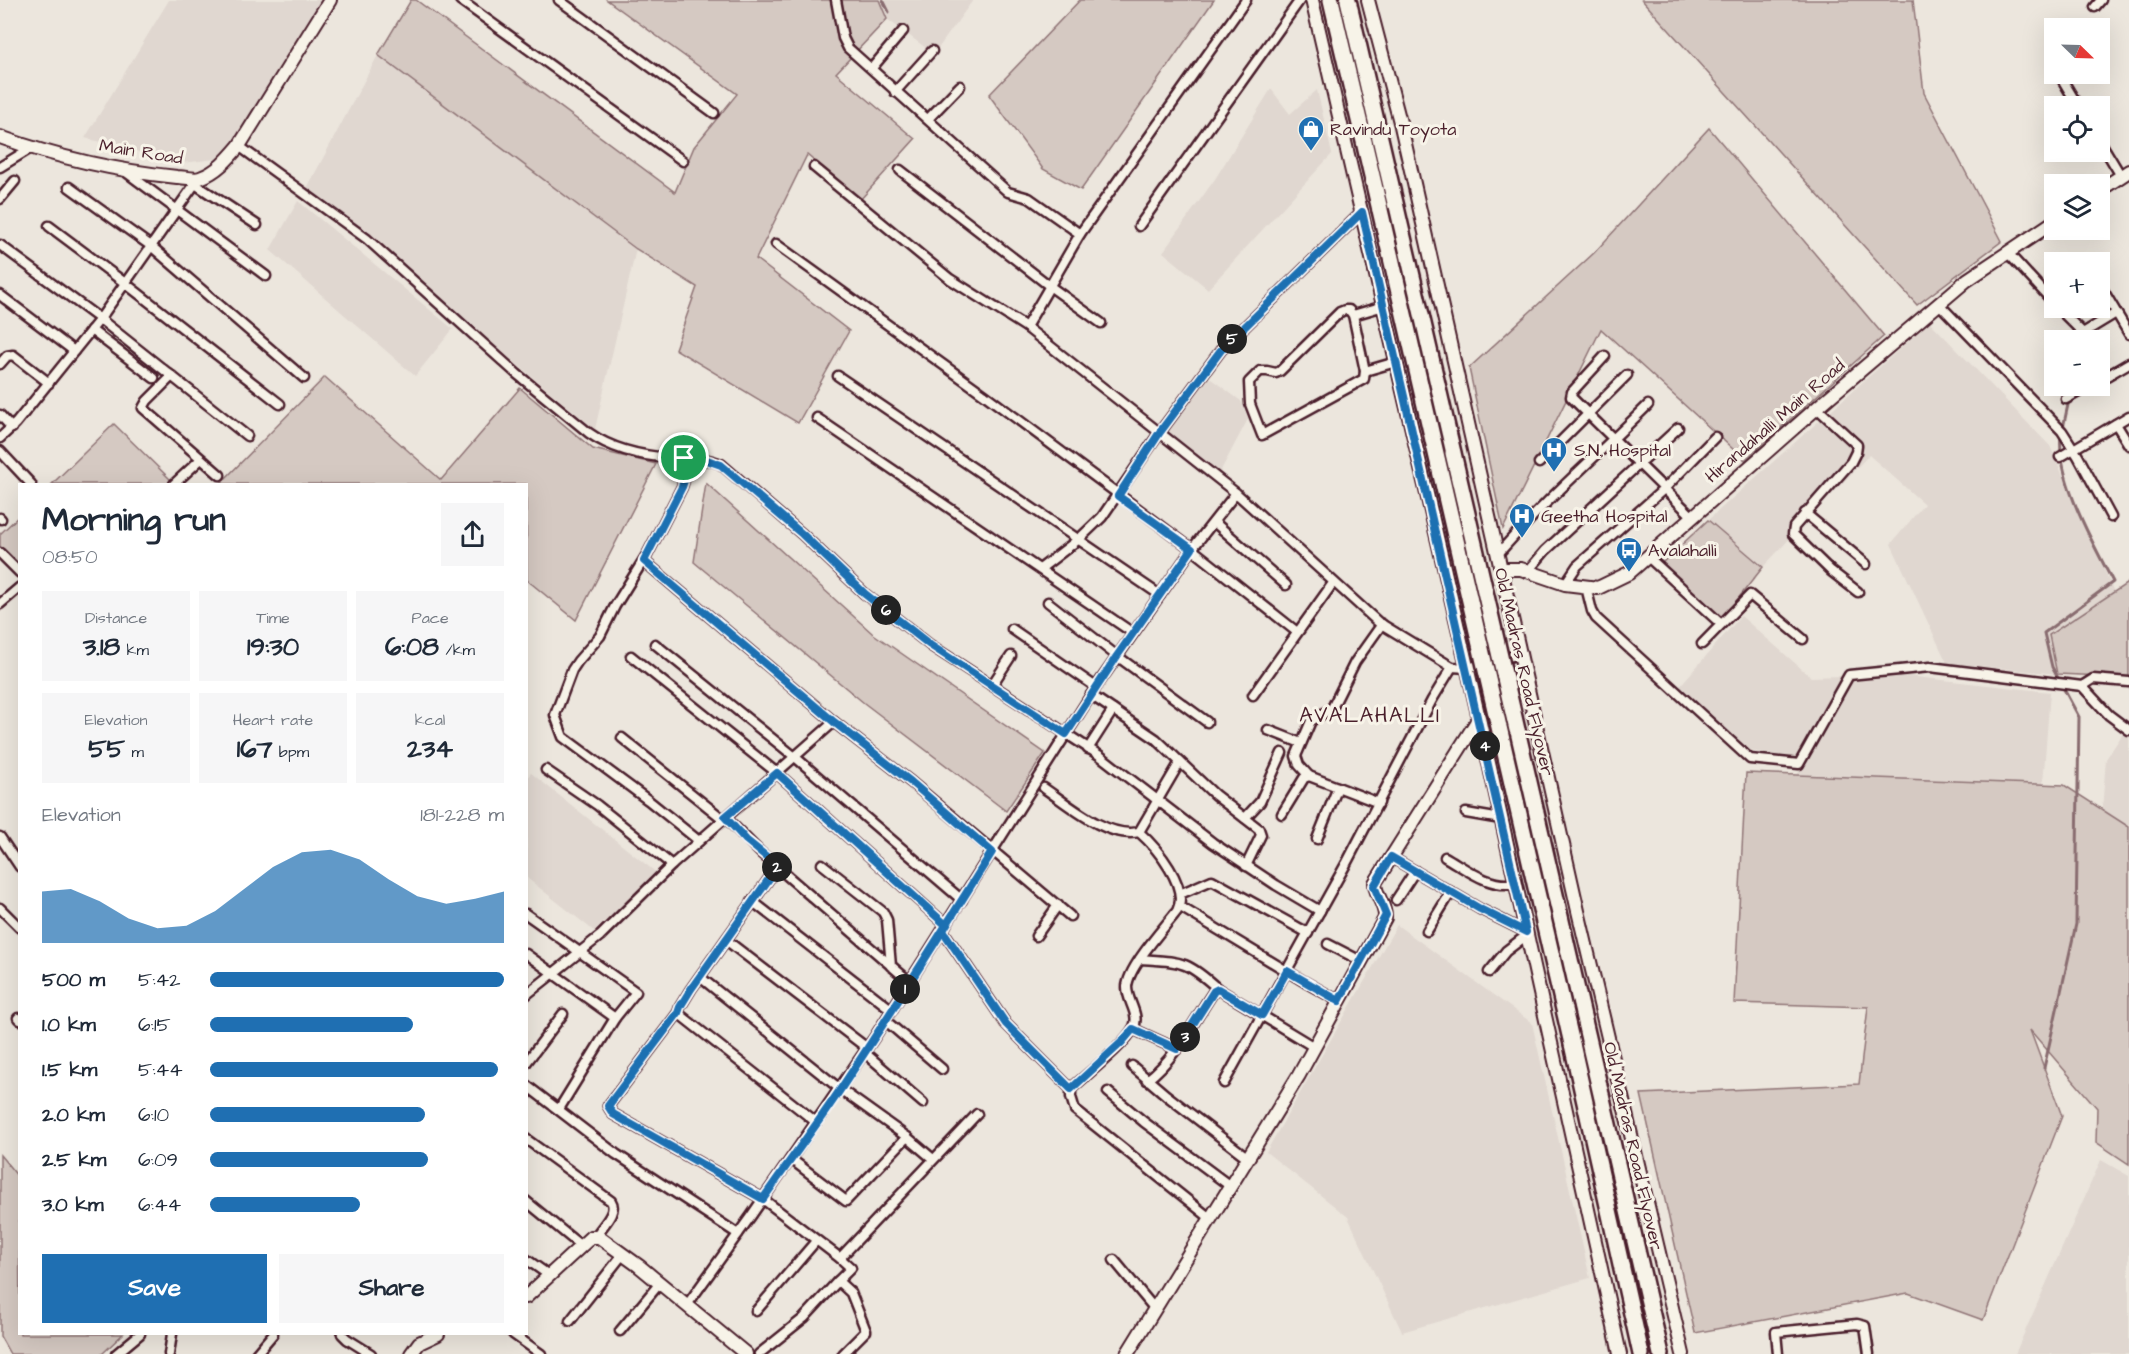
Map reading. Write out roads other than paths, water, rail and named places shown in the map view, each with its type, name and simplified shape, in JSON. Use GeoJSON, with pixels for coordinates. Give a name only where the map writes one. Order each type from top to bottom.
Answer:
{"type":"FeatureCollection","features":[{"type":"Feature","properties":{"kind":"highway","name":"Old Madras Road Flyover"},"geometry":{"type":"LineString","coordinates":[[1331,0],[1572,1044],[1641,1354]]}},
{"type":"Feature","properties":{"kind":"highway","name":"Old Madras Road Flyover"},"geometry":{"type":"LineString","coordinates":[[1348,0],[1661,1354]]}},
{"type":"Feature","properties":{"kind":"main road","name":"Main Road"},"geometry":{"type":"LineString","coordinates":[[0,137],[31,148],[121,168],[197,181],[221,166],[239,146],[330,0]]}},
{"type":"Feature","properties":{"kind":"main road"},"geometry":{"type":"LineString","coordinates":[[1312,0],[1479,718],[1620,1354]]}},
{"type":"Feature","properties":{"kind":"main road"},"geometry":{"type":"LineString","coordinates":[[1368,0],[1401,126],[1578,911],[1683,1354]]}},
{"type":"Feature","properties":{"kind":"main road"},"geometry":{"type":"LineString","coordinates":[[2110,183],[2125,173]]}},
{"type":"Feature","properties":{"kind":"main road","name":"Hirandahalli Main Road"},"geometry":{"type":"LineString","coordinates":[[1501,569],[1521,569],[1565,584],[1598,588],[1629,573],[1967,280],[2044,228]]}},
{"type":"Feature","properties":{"kind":"main road"},"geometry":{"type":"LineString","coordinates":[[1127,1354],[1314,1047],[1386,915],[1374,886],[1479,718]]}},
{"type":"Feature","properties":{"kind":"main road"},"geometry":{"type":"LineString","coordinates":[[528,1295],[581,1246],[596,1236],[660,1283],[746,1354]]}},
{"type":"Feature","properties":{"kind":"main road"},"geometry":{"type":"LineString","coordinates":[[411,1354],[419,1343],[436,1335]]}},
{"type":"Feature","properties":{"kind":"street"},"geometry":{"type":"LineString","coordinates":[[460,0],[683,161]]}},
{"type":"Feature","properties":{"kind":"street"},"geometry":{"type":"LineString","coordinates":[[559,0],[714,113]]}},
{"type":"Feature","properties":{"kind":"street"},"geometry":{"type":"LineString","coordinates":[[836,0],[841,30],[848,48],[1008,192],[1029,198],[1080,234]]}},
{"type":"Feature","properties":{"kind":"street"},"geometry":{"type":"LineString","coordinates":[[1026,327],[1080,234],[1246,0]]}},
{"type":"Feature","properties":{"kind":"street"},"geometry":{"type":"LineString","coordinates":[[1138,226],[1300,0]]}},
{"type":"Feature","properties":{"kind":"street"},"geometry":{"type":"LineString","coordinates":[[2095,8],[2101,0]]}},
{"type":"Feature","properties":{"kind":"street"},"geometry":{"type":"LineString","coordinates":[[872,68],[903,31]]}},
{"type":"Feature","properties":{"kind":"street"},"geometry":{"type":"LineString","coordinates":[[895,92],[932,51]]}},
{"type":"Feature","properties":{"kind":"street"},"geometry":{"type":"LineString","coordinates":[[928,119],[960,86]]}},
{"type":"Feature","properties":{"kind":"street"},"geometry":{"type":"LineString","coordinates":[[239,146],[367,239],[502,361],[600,441],[617,448],[647,455],[704,459],[721,465],[802,534],[865,594],[930,645],[1088,749],[1246,866],[1320,911]]}},
{"type":"Feature","properties":{"kind":"street"},"geometry":{"type":"LineString","coordinates":[[0,166],[31,148]]}},
{"type":"Feature","properties":{"kind":"street"},"geometry":{"type":"LineString","coordinates":[[2110,154],[2125,173]]}},
{"type":"Feature","properties":{"kind":"street"},"geometry":{"type":"LineString","coordinates":[[814,167],[950,279],[1026,327],[1236,493],[1333,583],[1382,624],[1452,667],[1467,668],[1520,654]]}},
{"type":"Feature","properties":{"kind":"street"},"geometry":{"type":"LineString","coordinates":[[121,168],[266,276]]}},
{"type":"Feature","properties":{"kind":"street"},"geometry":{"type":"LineString","coordinates":[[900,170],[1050,287],[1101,323]]}},
{"type":"Feature","properties":{"kind":"street"},"geometry":{"type":"LineString","coordinates":[[0,199],[15,181]]}},
{"type":"Feature","properties":{"kind":"street"},"geometry":{"type":"LineString","coordinates":[[0,438],[12,428],[100,319],[197,181],[257,225]]}},
{"type":"Feature","properties":{"kind":"street"},"geometry":{"type":"LineString","coordinates":[[69,187],[150,246],[304,378]]}},
{"type":"Feature","properties":{"kind":"street"},"geometry":{"type":"LineString","coordinates":[[1040,569],[1079,539],[1102,517],[1160,432],[1221,350],[1362,212]]}},
{"type":"Feature","properties":{"kind":"street"},"geometry":{"type":"LineString","coordinates":[[49,226],[280,404]]}},
{"type":"Feature","properties":{"kind":"street"},"geometry":{"type":"LineString","coordinates":[[776,244],[985,395],[1192,549],[1297,632]]}},
{"type":"Feature","properties":{"kind":"street"},"geometry":{"type":"LineString","coordinates":[[0,245],[100,319],[247,436]]}},
{"type":"Feature","properties":{"kind":"street"},"geometry":{"type":"LineString","coordinates":[[2008,253],[2044,293]]}},
{"type":"Feature","properties":{"kind":"street"},"geometry":{"type":"LineString","coordinates":[[0,295],[74,351]]}},
{"type":"Feature","properties":{"kind":"street"},"geometry":{"type":"LineString","coordinates":[[2110,302],[2129,334]]}},
{"type":"Feature","properties":{"kind":"street"},"geometry":{"type":"LineString","coordinates":[[1940,304],[2062,431],[2111,517]]}},
{"type":"Feature","properties":{"kind":"street"},"geometry":{"type":"LineString","coordinates":[[1353,315],[1384,306]]}},
{"type":"Feature","properties":{"kind":"street"},"geometry":{"type":"LineString","coordinates":[[1349,310],[1353,315],[1365,371],[1360,382],[1262,435],[1250,404],[1249,382],[1260,371],[1276,373],[1280,371],[1340,312],[1349,310]]}},
{"type":"Feature","properties":{"kind":"street"},"geometry":{"type":"LineString","coordinates":[[2110,317],[2116,313]]}},
{"type":"Feature","properties":{"kind":"street"},"geometry":{"type":"LineString","coordinates":[[2068,318],[2083,333],[2108,318]]}},
{"type":"Feature","properties":{"kind":"street"},"geometry":{"type":"LineString","coordinates":[[91,330],[154,378]]}},
{"type":"Feature","properties":{"kind":"street"},"geometry":{"type":"LineString","coordinates":[[0,364],[7,356],[13,355],[49,383]]}},
{"type":"Feature","properties":{"kind":"street"},"geometry":{"type":"LineString","coordinates":[[1605,357],[1572,392],[1571,397],[1693,517]]}},
{"type":"Feature","properties":{"kind":"street"},"geometry":{"type":"LineString","coordinates":[[1365,371],[1396,362]]}},
{"type":"Feature","properties":{"kind":"street"},"geometry":{"type":"LineString","coordinates":[[2110,374],[2129,363]]}},
{"type":"Feature","properties":{"kind":"street"},"geometry":{"type":"LineString","coordinates":[[1539,463],[1628,375]]}},
{"type":"Feature","properties":{"kind":"street"},"geometry":{"type":"LineString","coordinates":[[172,376],[143,408],[220,475]]}},
{"type":"Feature","properties":{"kind":"street"},"geometry":{"type":"LineString","coordinates":[[838,376],[1160,595]]}},
{"type":"Feature","properties":{"kind":"street"},"geometry":{"type":"LineString","coordinates":[[2066,399],[2072,396]]}},
{"type":"Feature","properties":{"kind":"street"},"geometry":{"type":"LineString","coordinates":[[1498,554],[1543,505],[1648,405]]}},
{"type":"Feature","properties":{"kind":"street"},"geometry":{"type":"LineString","coordinates":[[1817,408],[1857,445],[1851,462],[1805,513],[1794,527],[1793,534],[1858,592]]}},
{"type":"Feature","properties":{"kind":"street"},"geometry":{"type":"LineString","coordinates":[[0,415],[12,428]]}},
{"type":"Feature","properties":{"kind":"street"},"geometry":{"type":"LineString","coordinates":[[2060,457],[2129,417]]}},
{"type":"Feature","properties":{"kind":"street"},"geometry":{"type":"LineString","coordinates":[[817,418],[1133,633]]}},
{"type":"Feature","properties":{"kind":"street"},"geometry":{"type":"LineString","coordinates":[[2116,424],[2129,445]]}},
{"type":"Feature","properties":{"kind":"street"},"geometry":{"type":"LineString","coordinates":[[1528,571],[1562,534],[1678,428]]}},
{"type":"Feature","properties":{"kind":"street"},"geometry":{"type":"LineString","coordinates":[[1565,584],[1577,566],[1664,489],[1715,436]]}},
{"type":"Feature","properties":{"kind":"street"},"geometry":{"type":"LineString","coordinates":[[0,451],[30,483]]}},
{"type":"Feature","properties":{"kind":"street"},"geometry":{"type":"LineString","coordinates":[[684,458],[685,477],[682,487],[644,561],[834,722],[911,782],[1070,916]]}},
{"type":"Feature","properties":{"kind":"street"},"geometry":{"type":"LineString","coordinates":[[175,483],[201,459]]}},
{"type":"Feature","properties":{"kind":"street"},"geometry":{"type":"LineString","coordinates":[[687,1305],[886,1021],[1093,691],[1192,549],[1236,493]]}},
{"type":"Feature","properties":{"kind":"street"},"geometry":{"type":"LineString","coordinates":[[1805,513],[1866,564]]}},
{"type":"Feature","properties":{"kind":"street"},"geometry":{"type":"LineString","coordinates":[[1214,522],[1286,585]]}},
{"type":"Feature","properties":{"kind":"street"},"geometry":{"type":"LineString","coordinates":[[0,553],[18,571]]}},
{"type":"Feature","properties":{"kind":"street"},"geometry":{"type":"LineString","coordinates":[[647,555],[615,606],[600,636],[572,670],[557,709],[556,719],[563,737],[648,800],[699,842]]}},
{"type":"Feature","properties":{"kind":"street"},"geometry":{"type":"LineString","coordinates":[[1647,556],[1721,624]]}},
{"type":"Feature","properties":{"kind":"street"},"geometry":{"type":"LineString","coordinates":[[1253,695],[1333,583]]}},
{"type":"Feature","properties":{"kind":"street"},"geometry":{"type":"LineString","coordinates":[[1586,587],[1596,618],[1750,759],[1799,764],[1849,675],[1930,667],[2082,686],[2109,715],[2129,730]]}},
{"type":"Feature","properties":{"kind":"street"},"geometry":{"type":"LineString","coordinates":[[0,604],[18,589]]}},
{"type":"Feature","properties":{"kind":"street"},"geometry":{"type":"LineString","coordinates":[[1702,644],[1750,596],[1803,639]]}},
{"type":"Feature","properties":{"kind":"street"},"geometry":{"type":"LineString","coordinates":[[1048,602],[1206,722]]}},
{"type":"Feature","properties":{"kind":"street"},"geometry":{"type":"LineString","coordinates":[[1379,803],[1309,776],[1296,761],[1311,721],[1332,708],[1355,662],[1382,624]]}},
{"type":"Feature","properties":{"kind":"street"},"geometry":{"type":"LineString","coordinates":[[1012,629],[1093,691],[1113,710],[1156,739],[1215,795],[1259,829],[1261,835],[1246,866]]}},
{"type":"Feature","properties":{"kind":"street"},"geometry":{"type":"LineString","coordinates":[[655,644],[795,757],[962,900]]}},
{"type":"Feature","properties":{"kind":"street"},"geometry":{"type":"LineString","coordinates":[[631,656],[777,773],[944,928],[1006,1024],[1071,1089],[1075,1110],[1210,1218]]}},
{"type":"Feature","properties":{"kind":"street"},"geometry":{"type":"LineString","coordinates":[[992,685],[1011,656]]}},
{"type":"Feature","properties":{"kind":"street"},"geometry":{"type":"LineString","coordinates":[[1224,1083],[1452,667]]}},
{"type":"Feature","properties":{"kind":"street"},"geometry":{"type":"LineString","coordinates":[[2082,686],[2093,679],[2129,682]]}},
{"type":"Feature","properties":{"kind":"street"},"geometry":{"type":"LineString","coordinates":[[1088,749],[1113,710]]}},
{"type":"Feature","properties":{"kind":"street"},"geometry":{"type":"LineString","coordinates":[[528,993],[580,953],[672,865],[834,722]]}},
{"type":"Feature","properties":{"kind":"street"},"geometry":{"type":"LineString","coordinates":[[1268,730],[1301,743]]}},
{"type":"Feature","properties":{"kind":"street"},"geometry":{"type":"LineString","coordinates":[[622,738],[724,818],[746,840],[910,982]]}},
{"type":"Feature","properties":{"kind":"street"},"geometry":{"type":"LineString","coordinates":[[1245,818],[1260,802],[1282,753]]}},
{"type":"Feature","properties":{"kind":"street"},"geometry":{"type":"LineString","coordinates":[[1139,832],[1180,762]]}},
{"type":"Feature","properties":{"kind":"street"},"geometry":{"type":"LineString","coordinates":[[546,770],[597,806],[672,865]]}},
{"type":"Feature","properties":{"kind":"street"},"geometry":{"type":"LineString","coordinates":[[1282,814],[1299,785],[1304,778],[1309,776]]}},
{"type":"Feature","properties":{"kind":"street"},"geometry":{"type":"LineString","coordinates":[[1317,839],[1338,787]]}},
{"type":"Feature","properties":{"kind":"street"},"geometry":{"type":"LineString","coordinates":[[1044,788],[1103,827],[1121,832],[1139,832],[1166,862],[1180,894],[1179,906],[1132,970],[1127,987],[1135,1015],[1133,1029],[1071,1089]]}},
{"type":"Feature","properties":{"kind":"street"},"geometry":{"type":"LineString","coordinates":[[1466,813],[1501,819]]}},
{"type":"Feature","properties":{"kind":"street"},"geometry":{"type":"LineString","coordinates":[[0,837],[18,864]]}},
{"type":"Feature","properties":{"kind":"street"},"geometry":{"type":"LineString","coordinates":[[1391,857],[1527,934],[1506,951],[1489,972]]}},
{"type":"Feature","properties":{"kind":"street"},"geometry":{"type":"LineString","coordinates":[[1445,857],[1496,884],[1515,883]]}},
{"type":"Feature","properties":{"kind":"street"},"geometry":{"type":"LineString","coordinates":[[822,864],[883,912],[887,920],[891,966]]}},
{"type":"Feature","properties":{"kind":"street"},"geometry":{"type":"LineString","coordinates":[[759,1354],[804,1318],[852,1268],[763,1199],[613,1114],[608,1106],[678,1013],[700,977],[778,866]]}},
{"type":"Feature","properties":{"kind":"street"},"geometry":{"type":"LineString","coordinates":[[1396,900],[1415,871]]}},
{"type":"Feature","properties":{"kind":"street"},"geometry":{"type":"LineString","coordinates":[[1180,894],[1212,880],[1308,933]]}},
{"type":"Feature","properties":{"kind":"street"},"geometry":{"type":"LineString","coordinates":[[1426,931],[1451,892]]}},
{"type":"Feature","properties":{"kind":"street"},"geometry":{"type":"LineString","coordinates":[[752,901],[892,1010]]}},
{"type":"Feature","properties":{"kind":"street"},"geometry":{"type":"LineString","coordinates":[[1036,936],[1058,905]]}},
{"type":"Feature","properties":{"kind":"street"},"geometry":{"type":"LineString","coordinates":[[1179,906],[1339,1001]]}},
{"type":"Feature","properties":{"kind":"street"},"geometry":{"type":"LineString","coordinates":[[0,908],[18,926]]}},
{"type":"Feature","properties":{"kind":"street"},"geometry":{"type":"LineString","coordinates":[[528,915],[636,993],[615,1018],[559,1110]]}},
{"type":"Feature","properties":{"kind":"street"},"geometry":{"type":"LineString","coordinates":[[726,940],[866,1050],[923,1103]]}},
{"type":"Feature","properties":{"kind":"street"},"geometry":{"type":"LineString","coordinates":[[1328,944],[1361,961]]}},
{"type":"Feature","properties":{"kind":"street"},"geometry":{"type":"LineString","coordinates":[[528,956],[615,1018]]}},
{"type":"Feature","properties":{"kind":"street"},"geometry":{"type":"LineString","coordinates":[[1140,959],[1189,965],[1218,989],[1314,1047]]}},
{"type":"Feature","properties":{"kind":"street"},"geometry":{"type":"LineString","coordinates":[[700,977],[840,1089],[907,1137],[933,1159]]}},
{"type":"Feature","properties":{"kind":"street"},"geometry":{"type":"LineString","coordinates":[[1147,1080],[1160,1070],[1177,1049],[1214,991],[1218,989]]}},
{"type":"Feature","properties":{"kind":"street"},"geometry":{"type":"LineString","coordinates":[[678,1013],[816,1122]]}},
{"type":"Feature","properties":{"kind":"street"},"geometry":{"type":"LineString","coordinates":[[528,1060],[563,1014]]}},
{"type":"Feature","properties":{"kind":"street"},"geometry":{"type":"LineString","coordinates":[[886,1021],[942,1069]]}},
{"type":"Feature","properties":{"kind":"street"},"geometry":{"type":"LineString","coordinates":[[1133,1029],[1177,1049]]}},
{"type":"Feature","properties":{"kind":"street"},"geometry":{"type":"LineString","coordinates":[[1132,1066],[1248,1158]]}},
{"type":"Feature","properties":{"kind":"street"},"geometry":{"type":"LineString","coordinates":[[528,1087],[616,1154],[738,1234]]}},
{"type":"Feature","properties":{"kind":"street"},"geometry":{"type":"LineString","coordinates":[[1108,1092],[1230,1186]]}},
{"type":"Feature","properties":{"kind":"street"},"geometry":{"type":"LineString","coordinates":[[840,1258],[977,1114]]}},
{"type":"Feature","properties":{"kind":"street"},"geometry":{"type":"LineString","coordinates":[[791,1159],[846,1201],[907,1137]]}},
{"type":"Feature","properties":{"kind":"street"},"geometry":{"type":"LineString","coordinates":[[528,1140],[614,1204],[614,1210],[596,1236]]}},
{"type":"Feature","properties":{"kind":"street"},"geometry":{"type":"LineString","coordinates":[[528,1203],[581,1246]]}},
{"type":"Feature","properties":{"kind":"street"},"geometry":{"type":"LineString","coordinates":[[756,1311],[816,1241]]}},
{"type":"Feature","properties":{"kind":"street"},"geometry":{"type":"LineString","coordinates":[[570,1321],[623,1254]]}},
{"type":"Feature","properties":{"kind":"street"},"geometry":{"type":"LineString","coordinates":[[528,1260],[550,1276]]}},
{"type":"Feature","properties":{"kind":"street"},"geometry":{"type":"LineString","coordinates":[[1114,1260],[1154,1308]]}},
{"type":"Feature","properties":{"kind":"street"},"geometry":{"type":"LineString","coordinates":[[838,1281],[851,1293],[866,1331],[843,1354]]}},
{"type":"Feature","properties":{"kind":"street"},"geometry":{"type":"LineString","coordinates":[[620,1331],[660,1283]]}},
{"type":"Feature","properties":{"kind":"street"},"geometry":{"type":"LineString","coordinates":[[1778,1354],[1776,1332],[1857,1324],[1865,1326],[1869,1354]]}},
{"type":"Feature","properties":{"kind":"street"},"geometry":{"type":"LineString","coordinates":[[116,1354],[139,1335]]}},
{"type":"Feature","properties":{"kind":"street"},"geometry":{"type":"LineString","coordinates":[[169,1354],[172,1335]]}},
{"type":"Feature","properties":{"kind":"street"},"geometry":{"type":"LineString","coordinates":[[256,1354],[272,1335]]}},
{"type":"Feature","properties":{"kind":"street"},"geometry":{"type":"LineString","coordinates":[[343,1335],[367,1353]]}},
{"type":"Feature","properties":{"kind":"street"},"geometry":{"type":"LineString","coordinates":[[514,1335],[541,1354]]}},
{"type":"Feature","properties":{"kind":"waterway"},"geometry":{"type":"LineString","coordinates":[[883,0],[889,12]]}},
{"type":"Feature","properties":{"kind":"waterway"},"geometry":{"type":"LineString","coordinates":[[2063,428],[2070,396]]}},
{"type":"Feature","properties":{"kind":"waterway"},"geometry":{"type":"LineString","coordinates":[[2044,1068],[2076,924],[2079,717],[2052,667],[2044,633],[2113,582],[2086,530],[2070,490],[2064,471],[2061,434]]}},
{"type":"Feature","properties":{"kind":"place","name":"Ravindu Toyota"},"geometry":{"type":"Point","coordinates":[1311,152]}},
{"type":"Feature","properties":{"kind":"place","name":"S.N. Hospital"},"geometry":{"type":"Point","coordinates":[1554,473]}},
{"type":"Feature","properties":{"kind":"place","name":"Geetha Hospital"},"geometry":{"type":"Point","coordinates":[1522,539]}},
{"type":"Feature","properties":{"kind":"place","name":"Avalahalli"},"geometry":{"type":"Point","coordinates":[1629,573]}},
{"type":"Feature","properties":{"kind":"district","name":"AVALAHALLI"},"geometry":{"type":"Point","coordinates":[1370,715]}}]}
